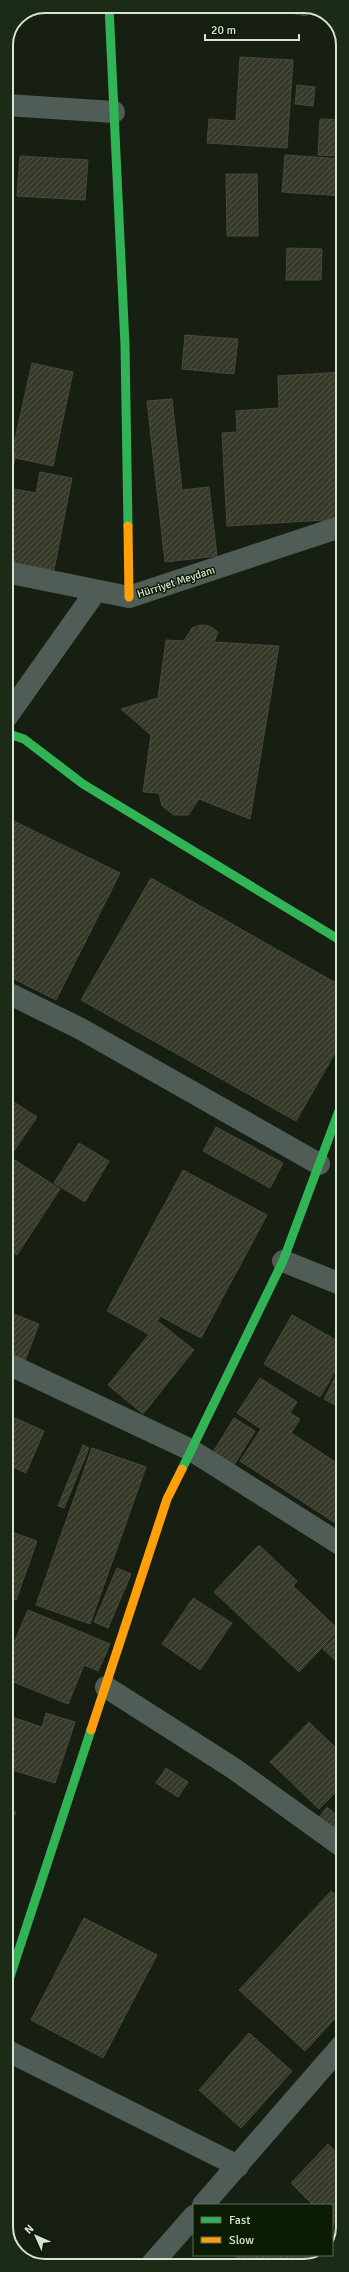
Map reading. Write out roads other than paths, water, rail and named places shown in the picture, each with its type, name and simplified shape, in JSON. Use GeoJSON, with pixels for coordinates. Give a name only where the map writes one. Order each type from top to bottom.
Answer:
{"type":"FeatureCollection","features":[{"type":"Feature","properties":{"kind":"street"},"geometry":{"type":"LineString","coordinates":[[109,13],[126,345],[129,597]]}},
{"type":"Feature","properties":{"kind":"street"},"geometry":{"type":"LineString","coordinates":[[13,105],[114,112]]}},
{"type":"Feature","properties":{"kind":"street","name":"Hürriyet Meydanı"},"geometry":{"type":"LineString","coordinates":[[13,573],[129,597],[336,528]]}},
{"type":"Feature","properties":{"kind":"street"},"geometry":{"type":"LineString","coordinates":[[13,708],[96,591]]}},
{"type":"Feature","properties":{"kind":"street"},"geometry":{"type":"LineString","coordinates":[[13,735],[24,739],[83,784],[336,937]]}},
{"type":"Feature","properties":{"kind":"street"},"geometry":{"type":"LineString","coordinates":[[13,995],[81,1029],[319,1164]]}},
{"type":"Feature","properties":{"kind":"street"},"geometry":{"type":"LineString","coordinates":[[13,1968],[167,1499],[283,1261],[336,1119]]}},
{"type":"Feature","properties":{"kind":"street"},"geometry":{"type":"LineString","coordinates":[[283,1261],[336,1282]]}},
{"type":"Feature","properties":{"kind":"street"},"geometry":{"type":"LineString","coordinates":[[13,1366],[191,1450],[336,1542]]}},
{"type":"Feature","properties":{"kind":"street"},"geometry":{"type":"LineString","coordinates":[[106,1687],[233,1768],[336,1842]]}},
{"type":"Feature","properties":{"kind":"street"},"geometry":{"type":"LineString","coordinates":[[204,2204],[336,2052]]}},
{"type":"Feature","properties":{"kind":"street"},"geometry":{"type":"LineString","coordinates":[[13,2054],[238,2166]]}},
{"type":"Feature","properties":{"kind":"street"},"geometry":{"type":"LineString","coordinates":[[156,2259],[193,2217]]}}]}
